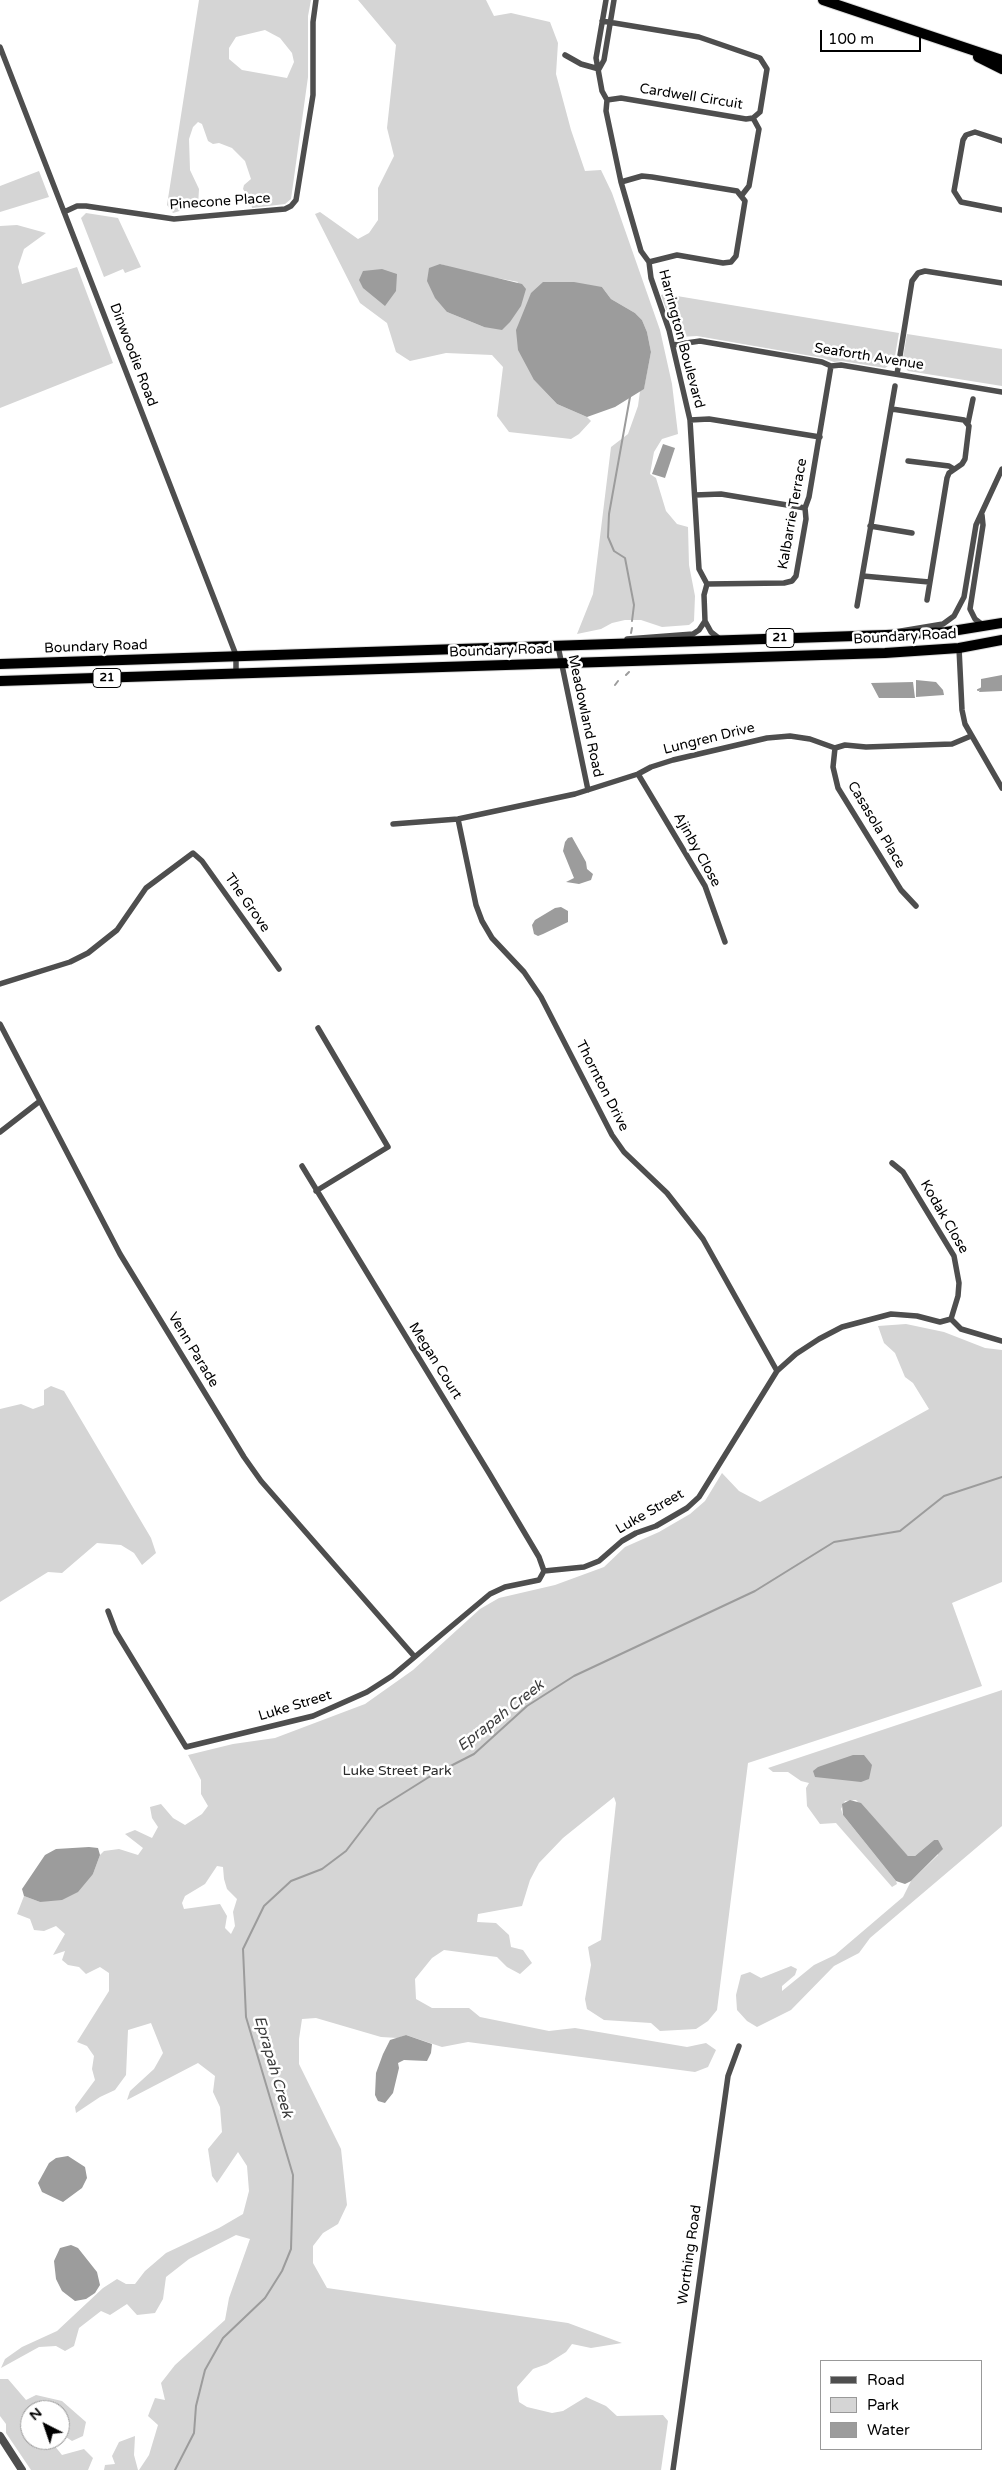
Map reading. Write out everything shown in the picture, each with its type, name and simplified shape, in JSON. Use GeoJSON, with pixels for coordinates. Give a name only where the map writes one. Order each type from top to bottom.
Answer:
{"type":"FeatureCollection","features":[{"type":"Feature","properties":{"kind":"highway"},"geometry":{"type":"LineString","coordinates":[[823,0],[952,45],[1002,60]]}},
{"type":"Feature","properties":{"kind":"highway"},"geometry":{"type":"LineString","coordinates":[[952,45],[1002,69]]}},
{"type":"Feature","properties":{"kind":"highway","name":"Boundary Road"},"geometry":{"type":"LineString","coordinates":[[0,664],[886,635],[985,627],[1002,623]]}},
{"type":"Feature","properties":{"kind":"highway","name":"Boundary Road"},"geometry":{"type":"LineString","coordinates":[[0,681],[875,653],[959,648],[1002,640]]}},
{"type":"Feature","properties":{"kind":"street","name":"Pinecone Place"},"geometry":{"type":"LineString","coordinates":[[64,212],[78,206],[86,206],[174,219],[284,209],[291,206],[296,200],[313,95],[313,22],[316,0]]}},
{"type":"Feature","properties":{"kind":"street","name":"Harrington Boulevard"},"geometry":{"type":"LineString","coordinates":[[606,0],[596,58],[602,91],[607,100],[606,111],[621,182],[641,251],[649,262],[651,278],[672,345],[690,420],[699,569],[706,584],[704,621]]}},
{"type":"Feature","properties":{"kind":"street","name":"Harrington Boulevard"},"geometry":{"type":"LineString","coordinates":[[599,69],[604,60],[614,0]]}},
{"type":"Feature","properties":{"kind":"street","name":"Cardwell Circuit"},"geometry":{"type":"LineString","coordinates":[[602,21],[699,37],[760,58],[766,69],[760,112],[753,118],[746,119],[621,98],[607,100]]}},
{"type":"Feature","properties":{"kind":"street","name":"Dinwoodie Road"},"geometry":{"type":"LineString","coordinates":[[0,47],[236,655],[236,674]]}},
{"type":"Feature","properties":{"kind":"street"},"geometry":{"type":"LineString","coordinates":[[565,55],[581,64],[599,69]]}},
{"type":"Feature","properties":{"kind":"street"},"geometry":{"type":"LineString","coordinates":[[742,195],[749,186],[759,129],[753,118]]}},
{"type":"Feature","properties":{"kind":"street"},"geometry":{"type":"LineString","coordinates":[[1002,141],[975,132],[966,135],[963,140],[954,191],[961,202],[1002,210]]}},
{"type":"Feature","properties":{"kind":"street"},"geometry":{"type":"LineString","coordinates":[[621,182],[642,176],[652,177],[737,191],[745,201],[736,256],[731,262],[723,263],[676,255],[649,262]]}},
{"type":"Feature","properties":{"kind":"street"},"geometry":{"type":"LineString","coordinates":[[897,374],[912,281],[918,273],[925,271],[1002,284]]}},
{"type":"Feature","properties":{"kind":"street","name":"Seaforth Avenue"},"geometry":{"type":"LineString","coordinates":[[672,345],[700,341],[822,362],[831,366],[841,365],[1002,392]]}},
{"type":"Feature","properties":{"kind":"street","name":"Kalbarrie Terrace"},"geometry":{"type":"LineString","coordinates":[[706,584],[792,581],[796,576],[806,519],[805,508],[810,497],[831,366]]}},
{"type":"Feature","properties":{"kind":"street"},"geometry":{"type":"LineString","coordinates":[[858,606],[888,417],[892,409],[895,386]]}},
{"type":"Feature","properties":{"kind":"street"},"geometry":{"type":"LineString","coordinates":[[927,600],[947,478],[965,459],[970,426],[968,423],[973,399]]}},
{"type":"Feature","properties":{"kind":"street"},"geometry":{"type":"LineString","coordinates":[[892,409],[964,420],[968,423]]}},
{"type":"Feature","properties":{"kind":"street"},"geometry":{"type":"LineString","coordinates":[[690,420],[709,420],[820,437]]}},
{"type":"Feature","properties":{"kind":"street"},"geometry":{"type":"LineString","coordinates":[[908,461],[949,466],[954,470]]}},
{"type":"Feature","properties":{"kind":"street"},"geometry":{"type":"LineString","coordinates":[[886,635],[903,629],[943,624],[954,616],[964,598],[976,525],[1002,469]]}},
{"type":"Feature","properties":{"kind":"street"},"geometry":{"type":"LineString","coordinates":[[695,495],[721,494],[805,508]]}},
{"type":"Feature","properties":{"kind":"street"},"geometry":{"type":"LineString","coordinates":[[982,515],[983,526],[970,610],[975,619],[985,627]]}},
{"type":"Feature","properties":{"kind":"street"},"geometry":{"type":"LineString","coordinates":[[870,526],[912,534]]}},
{"type":"Feature","properties":{"kind":"street"},"geometry":{"type":"LineString","coordinates":[[863,576],[929,582]]}},
{"type":"Feature","properties":{"kind":"street"},"geometry":{"type":"LineString","coordinates":[[586,645],[598,641],[693,634],[699,630],[704,621],[711,632],[722,640]]}},
{"type":"Feature","properties":{"kind":"street","name":"Meadowland Road"},"geometry":{"type":"LineString","coordinates":[[558,646],[560,663],[588,790]]}},
{"type":"Feature","properties":{"kind":"street"},"geometry":{"type":"LineString","coordinates":[[959,648],[962,710],[971,736],[1002,788]]}},
{"type":"Feature","properties":{"kind":"street","name":"Lungren Drive"},"geometry":{"type":"LineString","coordinates":[[393,824],[458,819],[588,790],[638,774],[651,767],[673,760],[767,738],[790,736],[810,739],[835,748],[845,745],[866,747],[952,744],[971,736]]}},
{"type":"Feature","properties":{"kind":"street","name":"Casasola Place"},"geometry":{"type":"LineString","coordinates":[[835,748],[833,767],[838,788],[901,890],[916,906]]}},
{"type":"Feature","properties":{"kind":"street","name":"Ajinby Close"},"geometry":{"type":"LineString","coordinates":[[638,774],[705,886],[725,942]]}},
{"type":"Feature","properties":{"kind":"street","name":"Thornton Drive"},"geometry":{"type":"LineString","coordinates":[[458,819],[476,905],[482,921],[492,938],[524,972],[541,996],[612,1135],[624,1152],[667,1193],[703,1239],[777,1371]]}},
{"type":"Feature","properties":{"kind":"street","name":"The Grove"},"geometry":{"type":"LineString","coordinates":[[0,984],[70,962],[88,953],[117,930],[146,888],[193,853],[202,861],[279,969]]}},
{"type":"Feature","properties":{"kind":"street","name":"Venn Parade"},"geometry":{"type":"LineString","coordinates":[[0,1024],[120,1254],[244,1457],[261,1481],[414,1656]]}},
{"type":"Feature","properties":{"kind":"street"},"geometry":{"type":"LineString","coordinates":[[316,1191],[388,1147],[318,1028]]}},
{"type":"Feature","properties":{"kind":"street"},"geometry":{"type":"LineString","coordinates":[[0,1132],[40,1101]]}},
{"type":"Feature","properties":{"kind":"street","name":"Kodak Close"},"geometry":{"type":"LineString","coordinates":[[892,1163],[903,1172],[954,1256],[959,1283],[958,1296],[951,1320]]}},
{"type":"Feature","properties":{"kind":"street","name":"Megan Court"},"geometry":{"type":"LineString","coordinates":[[302,1166],[489,1473],[539,1557],[544,1570]]}},
{"type":"Feature","properties":{"kind":"street","name":"Luke Street"},"geometry":{"type":"LineString","coordinates":[[108,1612],[116,1632],[186,1747],[313,1716],[367,1692],[392,1676],[490,1594],[505,1587],[539,1580],[544,1570],[584,1567],[598,1561],[629,1537],[656,1526],[687,1508],[699,1497],[777,1371],[796,1354],[819,1339],[842,1327],[865,1319],[892,1314],[916,1316],[940,1322],[951,1320],[961,1329],[986,1338],[1002,1341]]}},
{"type":"Feature","properties":{"kind":"street","name":"Worthing Road"},"geometry":{"type":"LineString","coordinates":[[673,2470],[728,2076],[739,2046]]}},
{"type":"Feature","properties":{"kind":"street"},"geometry":{"type":"LineString","coordinates":[[0,2436],[22,2470]]}},
{"type":"Feature","properties":{"kind":"green space"},"geometry":{"type":"Polygon","coordinates":[[[199,0],[311,0],[308,16],[308,77],[291,199],[285,204],[252,208],[251,202],[243,189],[244,185],[251,179],[245,161],[232,148],[208,141],[202,124],[198,122],[193,127],[189,139],[190,170],[199,189],[198,206],[194,210],[186,209],[173,213],[167,205],[199,0]],[[265,30],[236,37],[229,48],[229,59],[242,70],[287,78],[294,62],[292,53],[280,38],[265,30]]]}},
{"type":"Feature","properties":{"kind":"green space"},"geometry":{"type":"Polygon","coordinates":[[[358,0],[486,0],[494,16],[511,13],[550,22],[558,43],[556,74],[571,130],[585,171],[601,170],[612,193],[660,330],[672,384],[678,434],[662,439],[654,452],[650,474],[656,478],[666,511],[677,524],[688,527],[689,565],[695,596],[694,621],[689,625],[662,627],[641,620],[625,620],[612,623],[601,629],[577,634],[593,594],[611,447],[628,434],[638,406],[640,391],[644,388],[651,352],[647,332],[642,320],[635,313],[611,299],[602,287],[534,380],[557,404],[587,417],[591,421],[579,434],[571,439],[509,432],[497,416],[503,367],[492,355],[446,353],[410,361],[396,352],[387,323],[360,303],[315,214],[320,212],[358,239],[369,233],[378,220],[378,188],[394,156],[387,128],[396,45],[358,0]],[[440,264],[447,312],[484,327],[518,282],[471,273],[440,264]]]}},
{"type":"Feature","properties":{"kind":"green space"},"geometry":{"type":"Polygon","coordinates":[[[39,171],[49,197],[0,212],[0,186],[39,171]]]}},
{"type":"Feature","properties":{"kind":"green space"},"geometry":{"type":"Polygon","coordinates":[[[86,213],[118,218],[141,267],[125,273],[123,269],[104,277],[81,218],[86,213]]]}},
{"type":"Feature","properties":{"kind":"green space"},"geometry":{"type":"Polygon","coordinates":[[[17,225],[46,233],[24,249],[18,267],[22,284],[77,267],[113,363],[0,408],[0,226],[17,225]]]}},
{"type":"Feature","properties":{"kind":"green space"},"geometry":{"type":"Polygon","coordinates":[[[665,294],[899,333],[894,362],[885,368],[842,361],[834,362],[823,358],[697,336],[680,337],[674,332],[661,295],[665,294]]]}},
{"type":"Feature","properties":{"kind":"green space"},"geometry":{"type":"Polygon","coordinates":[[[907,334],[1002,349],[1002,386],[908,371],[902,363],[907,334]]]}},
{"type":"Feature","properties":{"kind":"green space","name":"Luke Street Park"},"geometry":{"type":"Polygon","coordinates":[[[906,1324],[944,1332],[985,1348],[1002,1350],[1002,1582],[952,1603],[982,1686],[748,1763],[717,2010],[708,2021],[696,2029],[660,2031],[651,2023],[604,2020],[587,2009],[585,1999],[591,1965],[588,1947],[601,1940],[616,1803],[614,1797],[563,1838],[539,1863],[530,1880],[522,1906],[478,1914],[477,1922],[496,1923],[509,1935],[511,1947],[523,1950],[532,1963],[520,1974],[507,1967],[497,1957],[444,1950],[432,1958],[415,1979],[416,1999],[432,2008],[469,2008],[480,2017],[549,2031],[575,2028],[687,2047],[706,2043],[716,2050],[708,2067],[695,2072],[468,2042],[442,2047],[406,2035],[398,2038],[381,2037],[316,2018],[302,2019],[299,2039],[299,2064],[341,2149],[347,2205],[338,2224],[323,2233],[313,2246],[313,2263],[327,2288],[568,2323],[622,2343],[591,2348],[572,2344],[566,2352],[547,2364],[533,2369],[517,2387],[519,2402],[527,2407],[552,2413],[563,2411],[586,2397],[606,2406],[617,2416],[663,2415],[668,2421],[661,2470],[139,2470],[149,2455],[158,2425],[148,2416],[155,2398],[165,2400],[161,2383],[175,2365],[225,2320],[229,2298],[250,2239],[236,2235],[189,2259],[166,2277],[163,2299],[155,2313],[137,2315],[127,2304],[110,2315],[101,2311],[79,2328],[74,2346],[65,2351],[56,2346],[39,2347],[1,2368],[5,2359],[22,2347],[57,2331],[103,2288],[117,2279],[126,2284],[135,2284],[145,2271],[166,2253],[219,2228],[243,2214],[249,2191],[247,2166],[238,2152],[217,2183],[212,2176],[208,2149],[222,2132],[220,2107],[213,2092],[215,2076],[198,2063],[127,2100],[130,2091],[154,2069],[163,2053],[151,2023],[128,2030],[126,2075],[115,2090],[100,2097],[76,2113],[75,2107],[95,2080],[92,2069],[94,2056],[87,2046],[77,2042],[109,1991],[109,1973],[100,1967],[86,1974],[79,1967],[68,1965],[62,1960],[65,1951],[53,1955],[65,1934],[56,1926],[44,1931],[34,1930],[30,1919],[17,1914],[24,1896],[40,1902],[93,1874],[100,1855],[104,1851],[119,1849],[138,1855],[143,1848],[125,1834],[135,1830],[152,1838],[158,1827],[152,1818],[150,1807],[161,1804],[173,1818],[185,1825],[202,1814],[208,1806],[201,1794],[201,1780],[188,1755],[233,1744],[275,1738],[365,1704],[413,1670],[480,1609],[499,1598],[555,1585],[604,1567],[625,1547],[659,1532],[690,1514],[705,1501],[722,1473],[739,1491],[760,1502],[929,1409],[913,1383],[905,1377],[895,1353],[884,1343],[878,1326],[906,1324]],[[217,1866],[205,1884],[185,1896],[182,1903],[184,1909],[220,1904],[227,1916],[225,1928],[231,1934],[235,1926],[233,1912],[237,1899],[227,1889],[223,1867],[217,1866]]]}},
{"type":"Feature","properties":{"kind":"green space"},"geometry":{"type":"Polygon","coordinates":[[[51,1386],[64,1391],[151,1538],[156,1553],[142,1565],[134,1553],[121,1545],[97,1543],[62,1573],[48,1572],[0,1602],[0,1409],[21,1404],[33,1409],[44,1405],[44,1390],[51,1386]]]}},
{"type":"Feature","properties":{"kind":"green space"},"geometry":{"type":"Polygon","coordinates":[[[1002,1690],[1002,1826],[870,1938],[859,1953],[834,1966],[791,2010],[757,2027],[747,2021],[737,2010],[736,1995],[741,1975],[750,1972],[761,1978],[791,1966],[797,1969],[795,1975],[782,1986],[782,1991],[814,1965],[835,1955],[903,1897],[911,1881],[938,1855],[934,1840],[915,1856],[908,1856],[856,1800],[845,1801],[841,1809],[843,1815],[896,1881],[897,1884],[892,1887],[836,1823],[820,1824],[807,1806],[806,1788],[809,1783],[801,1781],[788,1772],[773,1772],[768,1768],[1002,1690]]]}},
{"type":"Feature","properties":{"kind":"green space"},"geometry":{"type":"Polygon","coordinates":[[[0,2379],[8,2379],[26,2400],[20,2400],[20,2450],[58,2450],[62,2455],[84,2449],[93,2458],[88,2470],[31,2470],[6,2433],[6,2424],[0,2416],[0,2379]]]}},
{"type":"Feature","properties":{"kind":"green space"},"geometry":{"type":"Polygon","coordinates":[[[36,2395],[58,2400],[26,2400],[36,2395]]]}},
{"type":"Feature","properties":{"kind":"green space"},"geometry":{"type":"Polygon","coordinates":[[[70,2408],[86,2422],[83,2436],[72,2441],[70,2440],[70,2408]]]}},
{"type":"Feature","properties":{"kind":"green space"},"geometry":{"type":"Polygon","coordinates":[[[135,2436],[134,2455],[138,2470],[104,2470],[105,2465],[115,2464],[112,2456],[119,2442],[135,2436]]]}},
{"type":"Feature","properties":{"kind":"water"},"geometry":{"type":"Polygon","coordinates":[[[440,264],[522,284],[526,289],[521,306],[502,330],[484,327],[447,312],[435,298],[427,281],[429,268],[440,264]]]}},
{"type":"Feature","properties":{"kind":"water"},"geometry":{"type":"Polygon","coordinates":[[[382,269],[397,274],[396,291],[385,306],[363,288],[359,280],[363,271],[382,269]]]}},
{"type":"Feature","properties":{"kind":"water"},"geometry":{"type":"Polygon","coordinates":[[[543,282],[574,282],[602,287],[611,299],[635,313],[642,320],[647,332],[651,352],[644,389],[615,407],[587,417],[557,404],[534,380],[518,350],[516,330],[531,293],[543,282]]]}},
{"type":"Feature","properties":{"kind":"water"},"geometry":{"type":"Polygon","coordinates":[[[663,444],[675,448],[665,478],[652,474],[663,444]]]}},
{"type":"Feature","properties":{"kind":"water"},"geometry":{"type":"Polygon","coordinates":[[[1002,675],[1002,691],[979,692],[981,679],[1002,675]]]}},
{"type":"Feature","properties":{"kind":"water"},"geometry":{"type":"Polygon","coordinates":[[[916,680],[936,682],[943,690],[944,695],[916,697],[916,680]]]}},
{"type":"Feature","properties":{"kind":"water"},"geometry":{"type":"Polygon","coordinates":[[[913,682],[915,698],[879,698],[871,683],[913,682]]]}},
{"type":"Feature","properties":{"kind":"water"},"geometry":{"type":"Polygon","coordinates":[[[572,837],[586,862],[587,869],[593,874],[591,880],[579,884],[566,882],[574,878],[563,851],[565,842],[568,838],[572,837]]]}},
{"type":"Feature","properties":{"kind":"water"},"geometry":{"type":"Polygon","coordinates":[[[561,907],[568,911],[568,922],[538,936],[534,934],[532,925],[535,920],[555,908],[561,907]]]}},
{"type":"Feature","properties":{"kind":"water"},"geometry":{"type":"Polygon","coordinates":[[[853,1755],[864,1755],[872,1765],[869,1779],[861,1782],[815,1777],[813,1771],[818,1767],[853,1755]]]}},
{"type":"Feature","properties":{"kind":"water"},"geometry":{"type":"Polygon","coordinates":[[[850,1800],[861,1803],[908,1856],[915,1856],[934,1840],[938,1840],[943,1849],[911,1881],[905,1884],[896,1881],[843,1815],[842,1804],[850,1800]]]}},
{"type":"Feature","properties":{"kind":"water"},"geometry":{"type":"Polygon","coordinates":[[[98,1848],[100,1855],[93,1874],[78,1892],[62,1900],[40,1902],[24,1896],[22,1889],[45,1855],[56,1849],[98,1848]]]}},
{"type":"Feature","properties":{"kind":"water"},"geometry":{"type":"Polygon","coordinates":[[[406,2035],[432,2044],[431,2053],[427,2061],[404,2060],[398,2063],[399,2068],[393,2093],[385,2103],[378,2101],[375,2095],[376,2073],[383,2054],[390,2040],[406,2035]]]}},
{"type":"Feature","properties":{"kind":"water"},"geometry":{"type":"Polygon","coordinates":[[[68,2156],[85,2167],[87,2178],[82,2188],[63,2202],[42,2192],[38,2183],[49,2163],[56,2158],[68,2156]]]}},
{"type":"Feature","properties":{"kind":"water"},"geometry":{"type":"Polygon","coordinates":[[[71,2245],[78,2248],[97,2272],[100,2285],[95,2293],[86,2299],[75,2301],[62,2291],[56,2279],[54,2261],[60,2248],[71,2245]]]}},
{"type":"Feature","properties":{"kind":"waterway"},"geometry":{"type":"LineString","coordinates":[[630,397],[609,514],[608,537],[614,551],[625,558],[634,605],[632,621]]}},
{"type":"Feature","properties":{"kind":"waterway"},"geometry":{"type":"LineString","coordinates":[[631,633],[632,628]]}},
{"type":"Feature","properties":{"kind":"waterway"},"geometry":{"type":"LineString","coordinates":[[626,675],[629,672]]}},
{"type":"Feature","properties":{"kind":"waterway"},"geometry":{"type":"LineString","coordinates":[[615,685],[618,681]]}},
{"type":"Feature","properties":{"kind":"waterway"},"geometry":{"type":"LineString","coordinates":[[978,690],[983,688]]}},
{"type":"Feature","properties":{"kind":"waterway","name":"Eprapah Creek"},"geometry":{"type":"LineString","coordinates":[[175,2470],[194,2433],[196,2406],[205,2370],[223,2338],[265,2298],[282,2271],[291,2249],[293,2175],[246,2017],[243,1949],[264,1906],[291,1881],[322,1869],[346,1851],[378,1809],[429,1777],[474,1754],[527,1706],[574,1676],[755,1591],[834,1542],[900,1531],[944,1496],[1002,1477]]}}]}
